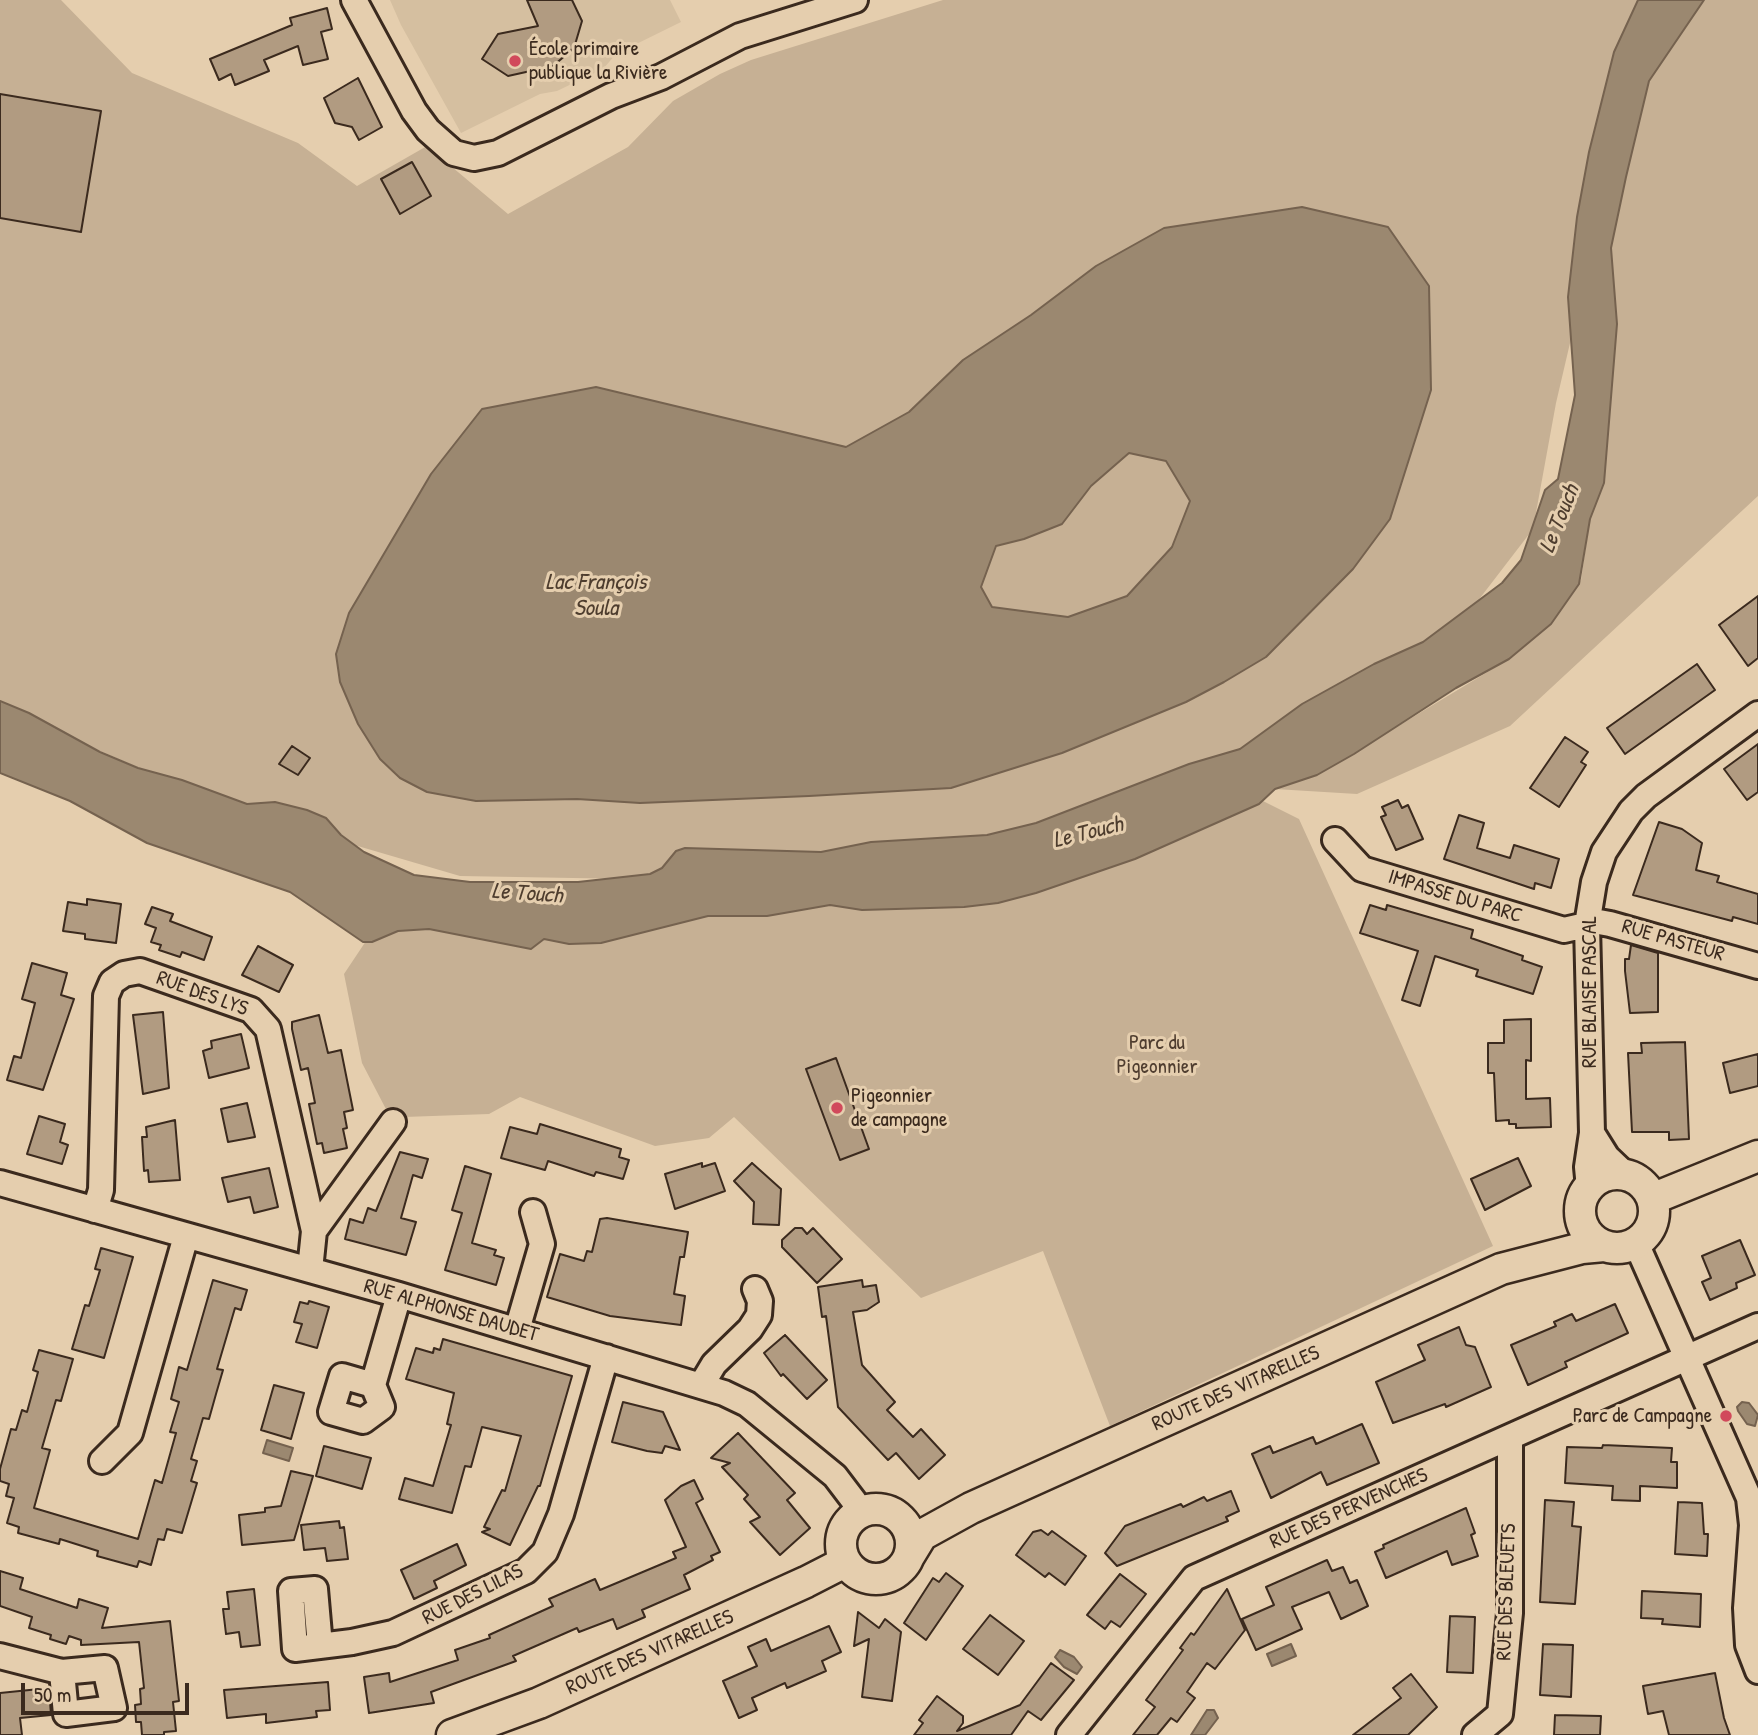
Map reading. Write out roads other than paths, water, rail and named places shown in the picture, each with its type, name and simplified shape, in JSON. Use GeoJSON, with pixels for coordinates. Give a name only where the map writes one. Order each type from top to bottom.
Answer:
{"type":"FeatureCollection","features":[{"type":"Feature","properties":{"kind":"main road"},"geometry":{"type":"LineString","coordinates":[[1652,1199],[1758,1156]]}},
{"type":"Feature","properties":{"kind":"main road"},"geometry":{"type":"LineString","coordinates":[[1627,1176],[1638,1181],[1652,1199],[1654,1209],[1650,1228],[1636,1243],[1615,1248],[1604,1246],[1587,1233],[1584,1201],[1604,1177],[1627,1176]]}},
{"type":"Feature","properties":{"kind":"main road","name":"ROUTE DES VITARELLES"},"geometry":{"type":"LineString","coordinates":[[908,1558],[922,1535],[971,1508],[1501,1269],[1553,1236],[1584,1201]]}},
{"type":"Feature","properties":{"kind":"main road","name":"ROUTE DES VITARELLES"},"geometry":{"type":"LineString","coordinates":[[1501,1269],[1582,1248],[1604,1246]]}},
{"type":"Feature","properties":{"kind":"main road","name":"ROUTE DES VITARELLES"},"geometry":{"type":"LineString","coordinates":[[901,1519],[971,1508]]}},
{"type":"Feature","properties":{"kind":"main road"},"geometry":{"type":"LineString","coordinates":[[872,1509],[888,1511],[901,1519],[909,1533],[908,1558],[890,1577],[877,1580],[865,1578],[845,1562],[841,1535],[857,1514],[872,1509]]}},
{"type":"Feature","properties":{"kind":"main road","name":"ROUTE DES VITARELLES"},"geometry":{"type":"LineString","coordinates":[[452,1735],[538,1703],[845,1562]]}},
{"type":"Feature","properties":{"kind":"street"},"geometry":{"type":"LineString","coordinates":[[354,0],[428,131],[454,153],[481,157],[498,153],[611,96],[661,77],[740,36],[855,0]]}},
{"type":"Feature","properties":{"kind":"street","name":"RUE BLAISE PASCAL"},"geometry":{"type":"LineString","coordinates":[[1584,1201],[1592,1133],[1587,925],[1594,882],[1604,852],[1632,811],[1689,762],[1758,714]]}},
{"type":"Feature","properties":{"kind":"street","name":"IMPASSE DU PARC"},"geometry":{"type":"LineString","coordinates":[[1335,840],[1362,869],[1564,930],[1587,925]]}},
{"type":"Feature","properties":{"kind":"street","name":"RUE PASTEUR"},"geometry":{"type":"LineString","coordinates":[[1587,925],[1610,924],[1758,965]]}},
{"type":"Feature","properties":{"kind":"street","name":"RUE DES LYS"},"geometry":{"type":"LineString","coordinates":[[95,1210],[101,1190],[106,996],[112,982],[124,974],[140,971],[251,1010],[261,1017],[268,1029],[314,1231],[310,1270]]}},
{"type":"Feature","properties":{"kind":"street"},"geometry":{"type":"LineString","coordinates":[[314,1231],[393,1122]]}},
{"type":"Feature","properties":{"kind":"street"},"geometry":{"type":"LineString","coordinates":[[1592,1133],[1608,1157],[1627,1176]]}},
{"type":"Feature","properties":{"kind":"street","name":"RUE ALPHONSE DAUDET"},"geometry":{"type":"LineString","coordinates":[[3,1183],[702,1384],[747,1404],[835,1476],[854,1501],[857,1514]]}},
{"type":"Feature","properties":{"kind":"street"},"geometry":{"type":"LineString","coordinates":[[517,1330],[542,1244],[533,1212]]}},
{"type":"Feature","properties":{"kind":"street"},"geometry":{"type":"LineString","coordinates":[[102,1461],[130,1433],[186,1236]]}},
{"type":"Feature","properties":{"kind":"street"},"geometry":{"type":"LineString","coordinates":[[1636,1243],[1749,1498],[1752,1525],[1747,1632],[1748,1644],[1758,1671]]}},
{"type":"Feature","properties":{"kind":"street"},"geometry":{"type":"LineString","coordinates":[[702,1384],[714,1364],[750,1329],[759,1315],[760,1301],[755,1289]]}},
{"type":"Feature","properties":{"kind":"street"},"geometry":{"type":"LineString","coordinates":[[373,1385],[399,1295]]}},
{"type":"Feature","properties":{"kind":"street","name":"RUE DES PERVENCHES"},"geometry":{"type":"LineString","coordinates":[[1069,1735],[1194,1578],[1758,1326]]}},
{"type":"Feature","properties":{"kind":"street","name":"RUE DES LILAS"},"geometry":{"type":"LineString","coordinates":[[320,1646],[352,1642],[412,1626],[526,1571],[545,1552],[561,1514],[606,1357]]}},
{"type":"Feature","properties":{"kind":"street","name":"RUE DES BLEUETS"},"geometry":{"type":"LineString","coordinates":[[1475,1735],[1500,1714],[1510,1613],[1510,1437]]}},
{"type":"Feature","properties":{"kind":"street"},"geometry":{"type":"LineString","coordinates":[[0,1656],[62,1672]]}},
{"type":"Feature","properties":{"kind":"water","name":"Le Touch"},"geometry":{"type":"Polygon","coordinates":[[[1638,0],[1704,0],[1649,81],[1626,177],[1611,248],[1617,324],[1604,483],[1590,519],[1579,584],[1551,624],[1509,659],[1456,688],[1317,775],[1275,789],[1259,804],[1135,859],[998,903],[964,907],[862,910],[830,905],[767,916],[708,916],[601,943],[569,944],[544,939],[531,949],[429,929],[398,931],[372,942],[363,942],[290,892],[147,843],[70,801],[0,773],[0,701],[29,713],[100,752],[138,768],[182,780],[247,804],[275,802],[307,810],[326,818],[341,835],[364,852],[414,875],[470,882],[578,882],[650,874],[662,868],[676,851],[685,848],[821,852],[871,842],[987,835],[1036,823],[1189,764],[1240,749],[1302,704],[1374,664],[1423,642],[1502,583],[1521,560],[1545,490],[1558,479],[1575,395],[1568,297],[1577,217],[1589,152],[1614,52],[1638,0]]]}},
{"type":"Feature","properties":{"kind":"water","name":"Lac François Soula"},"geometry":{"type":"Polygon","coordinates":[[[1302,207],[1388,227],[1429,286],[1431,390],[1390,519],[1353,569],[1266,657],[1186,702],[1062,753],[951,788],[640,803],[577,799],[476,801],[427,792],[400,778],[380,759],[358,724],[340,682],[336,654],[349,613],[431,474],[482,409],[596,387],[846,447],[909,412],[963,360],[1031,315],[1096,266],[1164,228],[1302,207]],[[1129,453],[1091,486],[1062,524],[1024,539],[996,546],[981,587],[992,607],[1068,617],[1127,596],[1172,547],[1190,501],[1166,461],[1129,453]]]}},
{"type":"Feature","properties":{"kind":"water"},"geometry":{"type":"Polygon","coordinates":[[[1742,1402],[1749,1403],[1758,1415],[1755,1426],[1747,1424],[1738,1411],[1737,1407],[1742,1402]]]}},
{"type":"Feature","properties":{"kind":"water"},"geometry":{"type":"Polygon","coordinates":[[[267,1440],[293,1448],[289,1461],[263,1453],[267,1440]]]}},
{"type":"Feature","properties":{"kind":"water"},"geometry":{"type":"Polygon","coordinates":[[[1291,1644],[1296,1656],[1272,1666],[1267,1654],[1291,1644]]]}},
{"type":"Feature","properties":{"kind":"water"},"geometry":{"type":"Polygon","coordinates":[[[1060,1650],[1074,1657],[1082,1667],[1077,1674],[1064,1667],[1055,1657],[1060,1650]]]}},
{"type":"Feature","properties":{"kind":"water"},"geometry":{"type":"Polygon","coordinates":[[[1207,1710],[1214,1710],[1218,1718],[1205,1735],[1191,1735],[1207,1710]]]}},
{"type":"Feature","properties":{"kind":"place","name":"École primaire publique la Rivière"},"geometry":{"type":"Point","coordinates":[515,61]}},
{"type":"Feature","properties":{"kind":"place","name":"Pigeonnier de campagne"},"geometry":{"type":"Point","coordinates":[837,1108]}},
{"type":"Feature","properties":{"kind":"place","name":"Parc de Campagne"},"geometry":{"type":"Point","coordinates":[1726,1416]}},
{"type":"Feature","properties":{"kind":"park label","name":"Parc du Pigeonnier"},"geometry":{"type":"Point","coordinates":[1157,1055]}}]}
